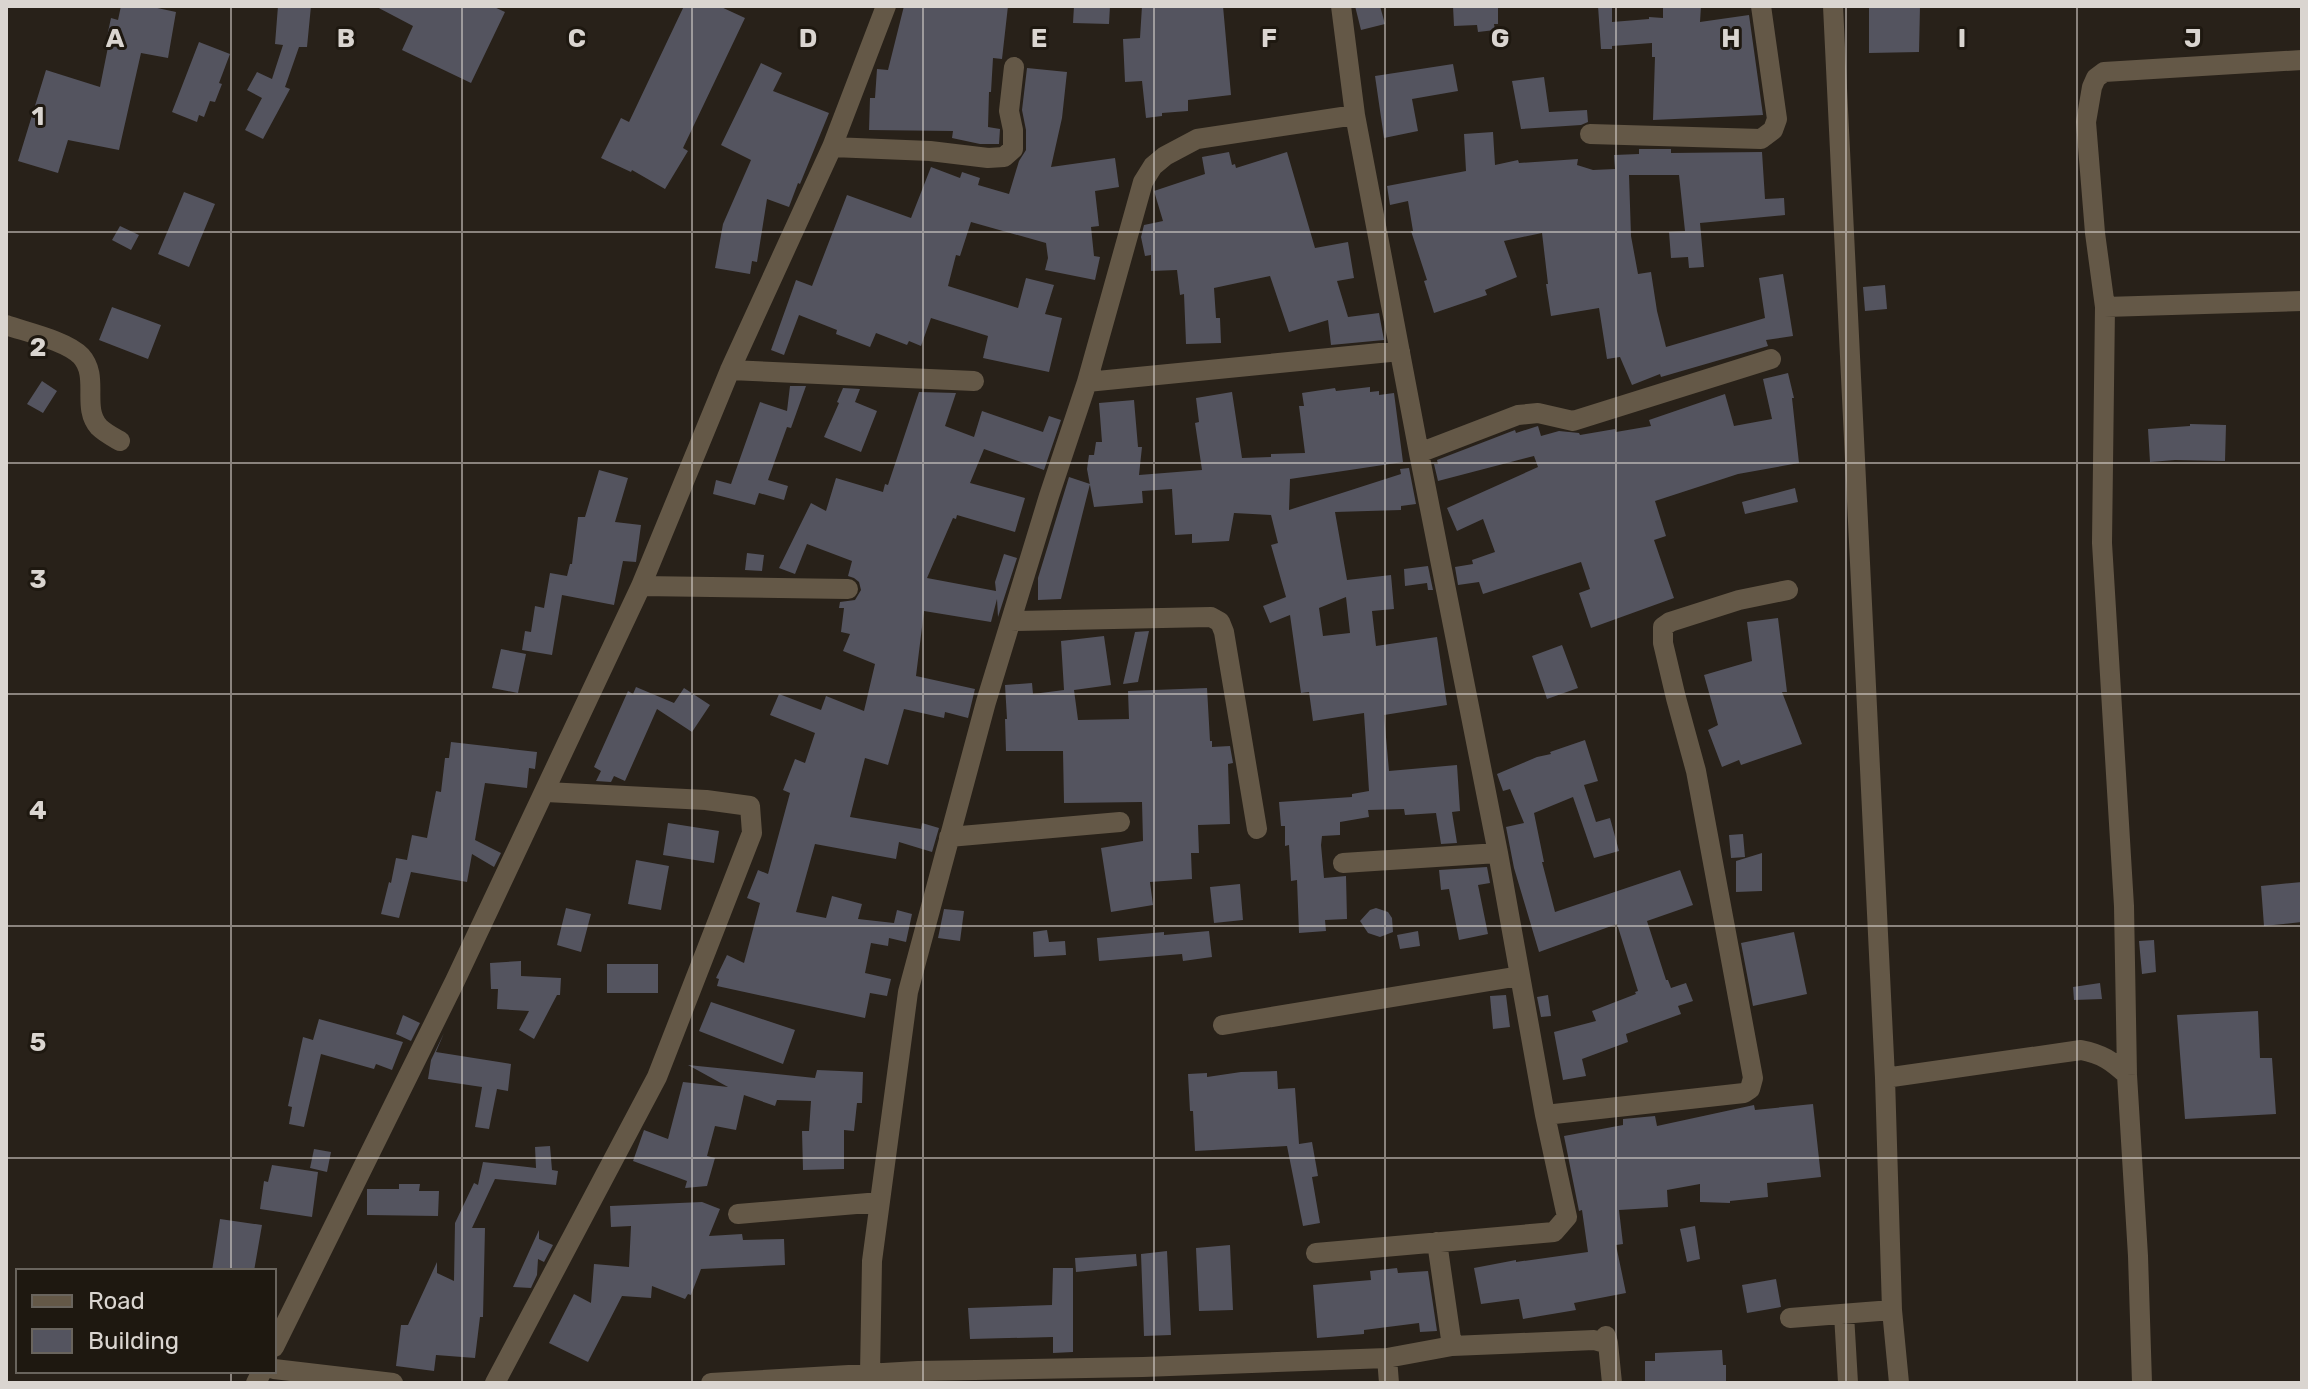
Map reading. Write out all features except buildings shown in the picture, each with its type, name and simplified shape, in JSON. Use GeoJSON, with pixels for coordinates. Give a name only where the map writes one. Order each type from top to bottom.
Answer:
{"type":"FeatureCollection","features":[{"type":"Feature","properties":{"kind":"street"},"geometry":{"type":"LineString","coordinates":[[276,1343],[546,792],[641,586],[730,370],[832,147],[886,6]]}},
{"type":"Feature","properties":{"kind":"street"},"geometry":{"type":"LineString","coordinates":[[1316,1253],[1554,1232],[1567,1217],[1355,115],[1341,6]]}},
{"type":"Feature","properties":{"kind":"street"},"geometry":{"type":"LineString","coordinates":[[1590,134],[1761,139],[1773,130],[1777,119],[1761,6]]}},
{"type":"Feature","properties":{"kind":"street"},"geometry":{"type":"LineString","coordinates":[[1833,6],[1885,1078],[1892,1310],[1899,1383]]}},
{"type":"Feature","properties":{"kind":"street"},"geometry":{"type":"LineString","coordinates":[[2142,1383],[2127,1075],[2124,906],[2102,543],[2105,307],[2086,122],[2092,87],[2096,78],[2104,72],[2302,60]]}},
{"type":"Feature","properties":{"kind":"street"},"geometry":{"type":"LineString","coordinates":[[832,147],[1004,157],[1013,149],[1009,111],[1014,67]]}},
{"type":"Feature","properties":{"kind":"street"},"geometry":{"type":"LineString","coordinates":[[870,1374],[872,1261],[908,992],[1011,621],[1087,382],[1143,182],[1153,166],[1165,156],[1197,139],[1355,115]]}},
{"type":"Feature","properties":{"kind":"street"},"geometry":{"type":"LineString","coordinates":[[2105,307],[2302,301]]}},
{"type":"Feature","properties":{"kind":"street"},"geometry":{"type":"LineString","coordinates":[[6,325],[72,348],[81,356],[88,366],[91,379],[93,418],[105,432],[120,441]]}},
{"type":"Feature","properties":{"kind":"street"},"geometry":{"type":"LineString","coordinates":[[1087,382],[1400,351]]}},
{"type":"Feature","properties":{"kind":"street"},"geometry":{"type":"LineString","coordinates":[[1419,453],[1518,415],[1538,413],[1573,421],[1771,359]]}},
{"type":"Feature","properties":{"kind":"street"},"geometry":{"type":"LineString","coordinates":[[730,370],[974,381]]}},
{"type":"Feature","properties":{"kind":"street"},"geometry":{"type":"LineString","coordinates":[[641,586],[848,589]]}},
{"type":"Feature","properties":{"kind":"street"},"geometry":{"type":"LineString","coordinates":[[1545,1115],[1744,1093],[1750,1089],[1753,1078],[1696,771],[1663,643],[1663,627],[1739,600],[1788,590]]}},
{"type":"Feature","properties":{"kind":"street"},"geometry":{"type":"LineString","coordinates":[[1011,621],[1211,617],[1220,622],[1257,829]]}},
{"type":"Feature","properties":{"kind":"street"},"geometry":{"type":"LineString","coordinates":[[495,1383],[657,1077],[752,833],[750,806],[706,800],[546,792]]}},
{"type":"Feature","properties":{"kind":"street"},"geometry":{"type":"LineString","coordinates":[[949,837],[1120,822]]}},
{"type":"Feature","properties":{"kind":"street"},"geometry":{"type":"LineString","coordinates":[[1343,863],[1498,853]]}},
{"type":"Feature","properties":{"kind":"street"},"geometry":{"type":"LineString","coordinates":[[1223,1025],[1520,976]]}},
{"type":"Feature","properties":{"kind":"street"},"geometry":{"type":"LineString","coordinates":[[1885,1078],[2081,1050],[2099,1053],[2127,1075]]}},
{"type":"Feature","properties":{"kind":"street"},"geometry":{"type":"LineString","coordinates":[[738,1214],[880,1202]]}},
{"type":"Feature","properties":{"kind":"street"},"geometry":{"type":"LineString","coordinates":[[1437,1242],[1452,1346]]}},
{"type":"Feature","properties":{"kind":"street"},"geometry":{"type":"LineString","coordinates":[[1790,1318],[1892,1310]]}},
{"type":"Feature","properties":{"kind":"street"},"geometry":{"type":"LineString","coordinates":[[1844,1314],[1848,1383]]}},
{"type":"Feature","properties":{"kind":"street"},"geometry":{"type":"LineString","coordinates":[[711,1383],[870,1374],[919,1377],[1144,1375],[1387,1358],[1452,1346],[1601,1342],[1606,1336],[1612,1383]]}},
{"type":"Feature","properties":{"kind":"street"},"geometry":{"type":"LineString","coordinates":[[1387,1358],[1389,1383]]}},
{"type":"Feature","properties":{"kind":"street"},"geometry":{"type":"LineString","coordinates":[[276,1369],[393,1383]]}}]}
